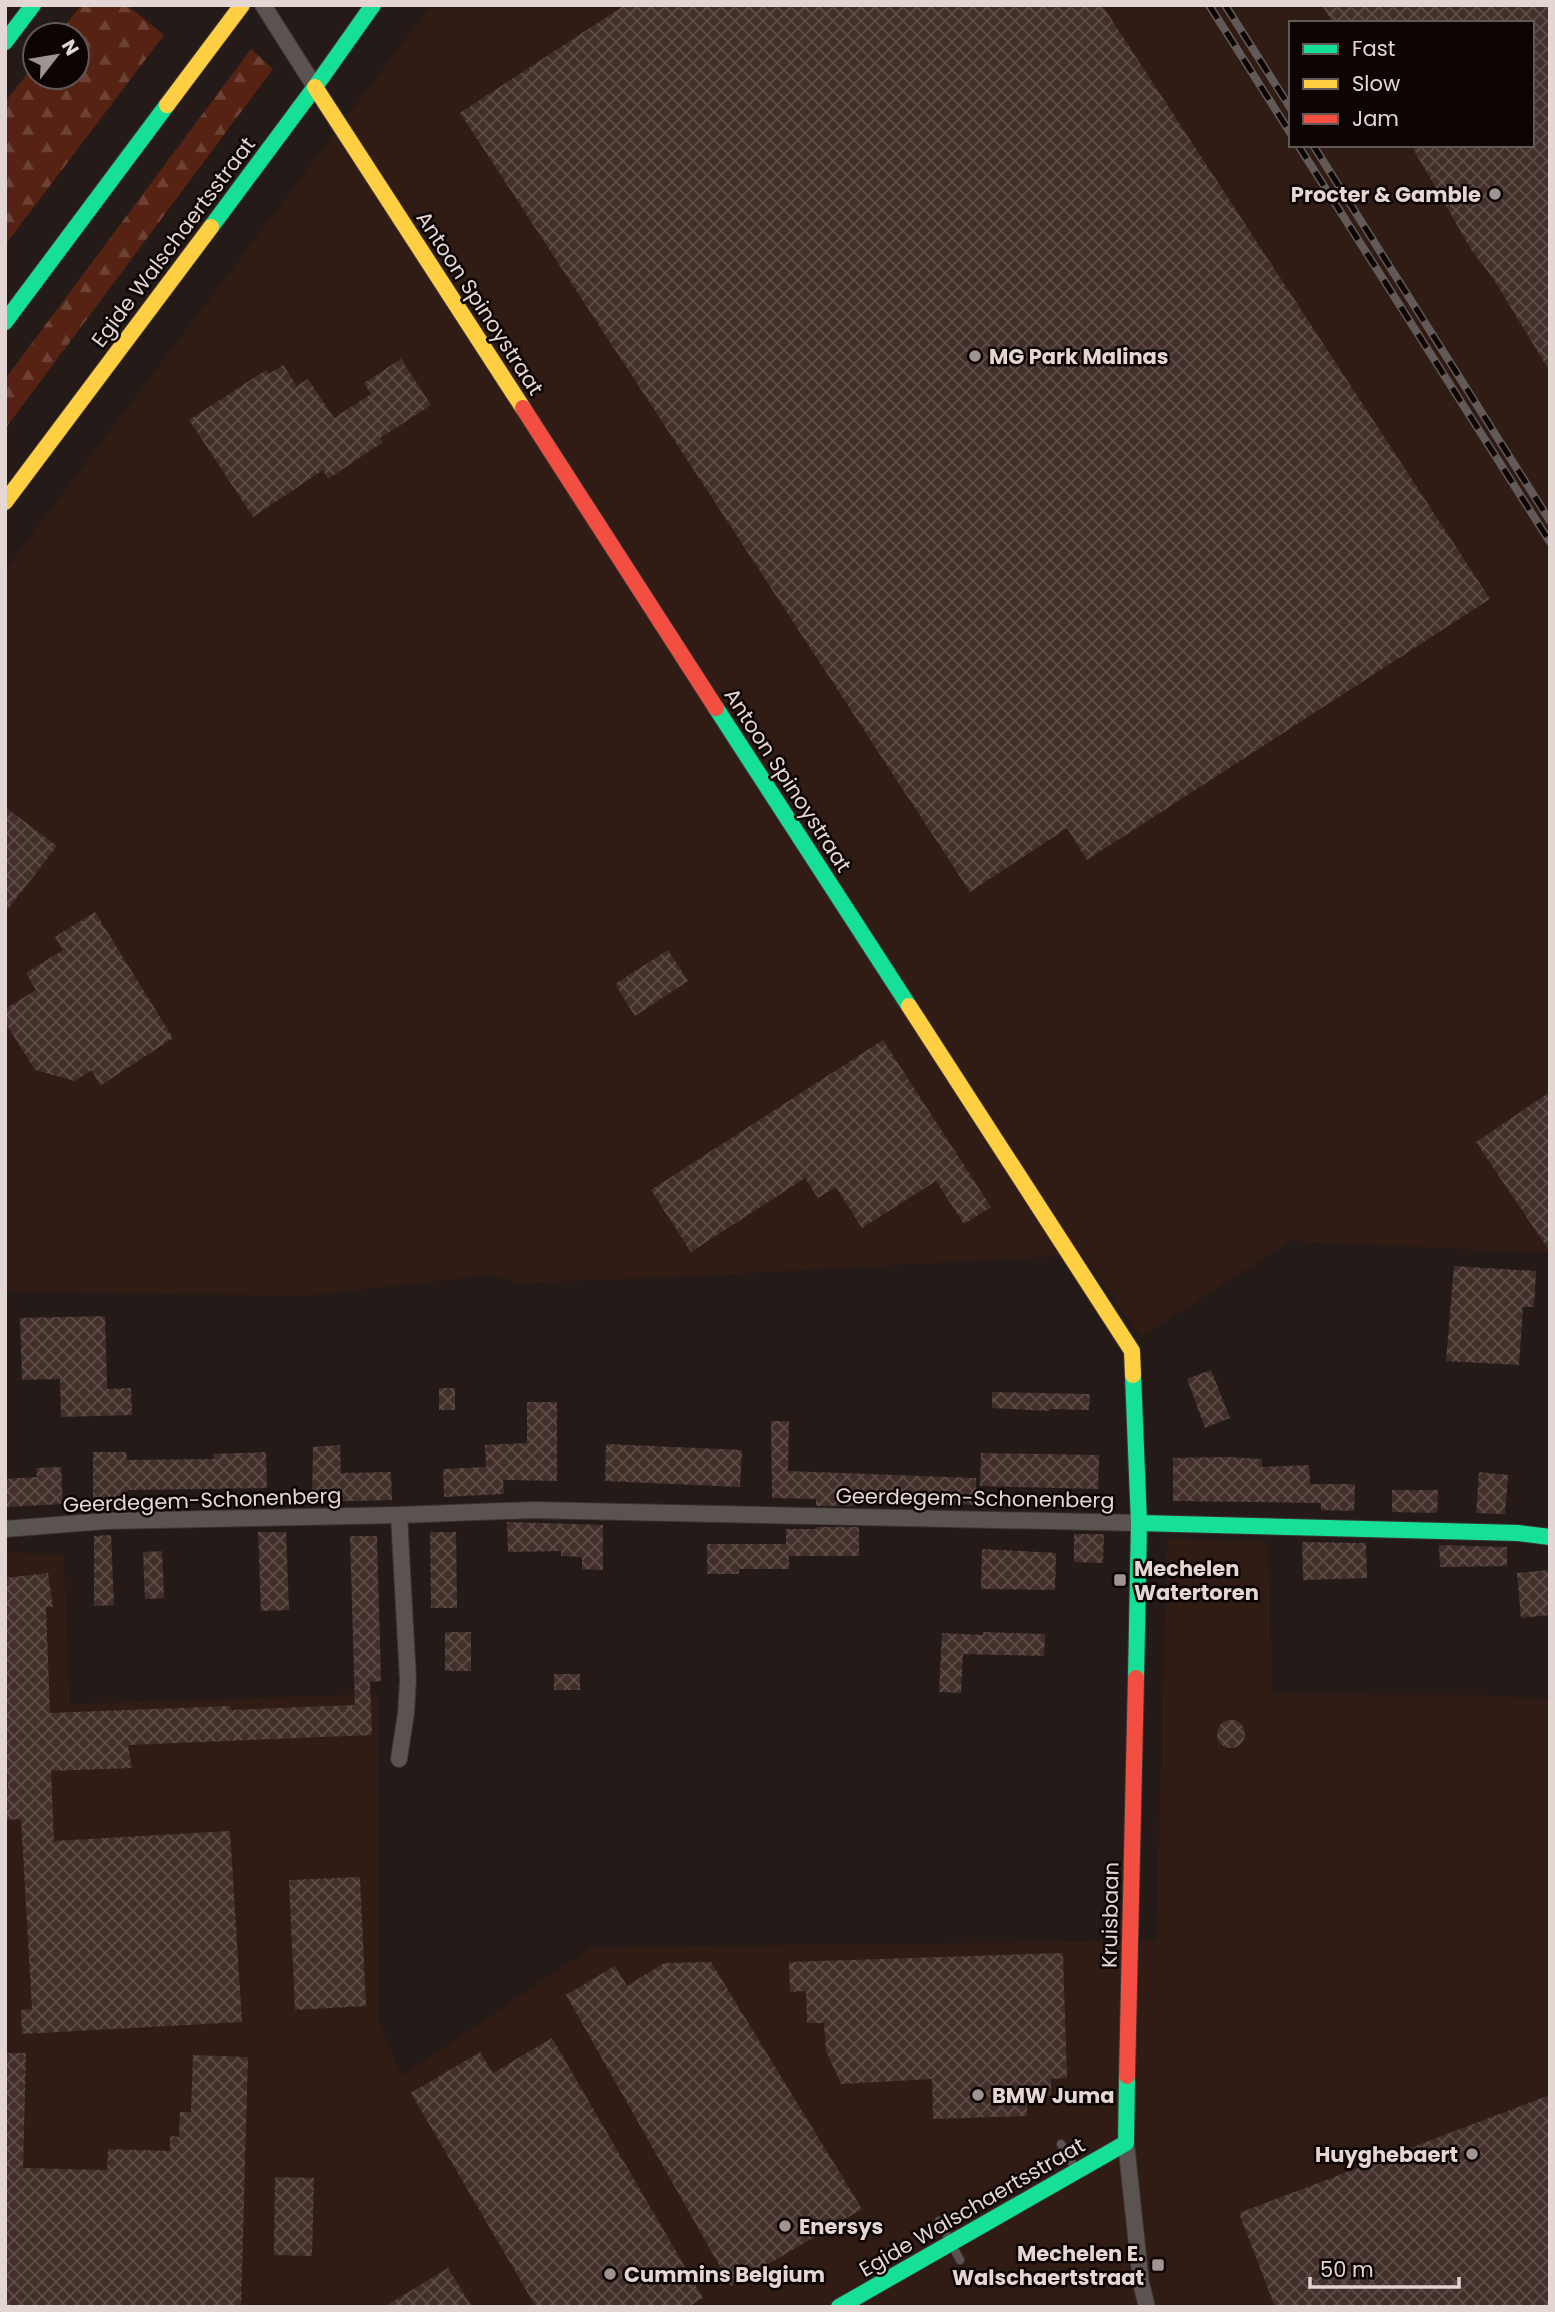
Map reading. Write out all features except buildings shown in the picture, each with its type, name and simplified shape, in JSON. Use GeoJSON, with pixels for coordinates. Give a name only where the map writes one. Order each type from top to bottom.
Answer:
{"type":"FeatureCollection","features":[{"type":"Feature","properties":{"kind":"main road"},"geometry":{"type":"LineString","coordinates":[[5,42],[33,5]]}},
{"type":"Feature","properties":{"kind":"main road","name":"Egide Walschaertsstraat"},"geometry":{"type":"LineString","coordinates":[[5,502],[315,87],[373,5]]}},
{"type":"Feature","properties":{"kind":"main road"},"geometry":{"type":"LineString","coordinates":[[5,322],[237,12]]}},
{"type":"Feature","properties":{"kind":"main road","name":"Antoon Spinoystraat"},"geometry":{"type":"LineString","coordinates":[[315,87],[1132,1351],[1139,1523]]}},
{"type":"Feature","properties":{"kind":"main road","name":"Geerdegem-Schonenberg"},"geometry":{"type":"LineString","coordinates":[[1139,1523],[1550,1536]]}},
{"type":"Feature","properties":{"kind":"main road","name":"Kruisbaan"},"geometry":{"type":"LineString","coordinates":[[1126,2143],[1139,1523]]}},
{"type":"Feature","properties":{"kind":"main road","name":"Egide Walschaertsstraat"},"geometry":{"type":"LineString","coordinates":[[839,2307],[1126,2143]]}},
{"type":"Feature","properties":{"kind":"street"},"geometry":{"type":"LineString","coordinates":[[263,5],[315,87]]}},
{"type":"Feature","properties":{"kind":"street","name":"Geerdegem-Schonenberg"},"geometry":{"type":"LineString","coordinates":[[5,1530],[106,1521],[533,1510],[1139,1523]]}},
{"type":"Feature","properties":{"kind":"street"},"geometry":{"type":"LineString","coordinates":[[399,1515],[408,1681],[399,1759]]}},
{"type":"Feature","properties":{"kind":"street","name":"Kruisbaan"},"geometry":{"type":"LineString","coordinates":[[1126,2143],[1141,2283],[1147,2307]]}},
{"type":"Feature","properties":{"kind":"lane"},"geometry":{"type":"LineString","coordinates":[[1061,2144],[1077,2172]]}},
{"type":"Feature","properties":{"kind":"lane"},"geometry":{"type":"LineString","coordinates":[[939,2221],[960,2260]]}},
{"type":"Feature","properties":{"kind":"shaded area"},"geometry":{"type":"Polygon","coordinates":[[[431,5],[1550,5],[1550,1253],[1291,1241],[1141,1337],[1082,1255],[519,1283],[492,1275],[306,1296],[5,1292],[5,570],[431,5]]]}},
{"type":"Feature","properties":{"kind":"shaded area"},"geometry":{"type":"Polygon","coordinates":[[[1167,1538],[1268,1542],[1273,1694],[1480,1695],[1550,1699],[1550,2307],[5,2307],[5,1552],[64,1555],[70,1704],[378,1694],[379,2021],[401,2076],[592,1947],[1156,1941],[1167,1538]]]}},
{"type":"Feature","properties":{"kind":"green space"},"geometry":{"type":"Polygon","coordinates":[[[81,5],[127,5],[164,35],[5,245],[5,102],[21,82],[21,91],[91,91],[91,21],[69,21],[81,5]]]}},
{"type":"Feature","properties":{"kind":"green space"},"geometry":{"type":"Polygon","coordinates":[[[251,49],[273,69],[5,429],[5,379],[251,49]]]}},
{"type":"Feature","properties":{"kind":"railway"},"geometry":{"type":"LineString","coordinates":[[1209,5],[1289,131]]}},
{"type":"Feature","properties":{"kind":"railway"},"geometry":{"type":"LineString","coordinates":[[1225,5],[1289,106]]}},
{"type":"Feature","properties":{"kind":"railway"},"geometry":{"type":"LineString","coordinates":[[1299,147],[1550,542]]}},
{"type":"Feature","properties":{"kind":"railway"},"geometry":{"type":"LineString","coordinates":[[1314,147],[1550,521]]}},
{"type":"Feature","properties":{"kind":"traffic: fast"},"geometry":{"type":"LineString","coordinates":[[5,42],[33,5]]}},
{"type":"Feature","properties":{"kind":"traffic: fast"},"geometry":{"type":"LineString","coordinates":[[211,227],[373,5]]}},
{"type":"Feature","properties":{"kind":"traffic: fast"},"geometry":{"type":"LineString","coordinates":[[5,322],[167,105]]}},
{"type":"Feature","properties":{"kind":"traffic: fast"},"geometry":{"type":"LineString","coordinates":[[716,708],[909,1006]]}},
{"type":"Feature","properties":{"kind":"traffic: fast"},"geometry":{"type":"LineString","coordinates":[[1133,1375],[1139,1523],[1136,1678]]}},
{"type":"Feature","properties":{"kind":"traffic: fast"},"geometry":{"type":"LineString","coordinates":[[1139,1523],[1518,1533],[1550,1537]]}},
{"type":"Feature","properties":{"kind":"traffic: fast"},"geometry":{"type":"LineString","coordinates":[[839,2307],[1126,2143],[1127,2076]]}},
{"type":"Feature","properties":{"kind":"traffic: slow"},"geometry":{"type":"LineString","coordinates":[[167,105],[242,5]]}},
{"type":"Feature","properties":{"kind":"traffic: slow"},"geometry":{"type":"LineString","coordinates":[[315,87],[523,408]]}},
{"type":"Feature","properties":{"kind":"traffic: slow"},"geometry":{"type":"LineString","coordinates":[[5,502],[211,227]]}},
{"type":"Feature","properties":{"kind":"traffic: slow"},"geometry":{"type":"LineString","coordinates":[[909,1006],[1132,1351],[1133,1375]]}},
{"type":"Feature","properties":{"kind":"traffic: jam"},"geometry":{"type":"LineString","coordinates":[[523,408],[716,708]]}},
{"type":"Feature","properties":{"kind":"traffic: jam"},"geometry":{"type":"LineString","coordinates":[[1127,2076],[1136,1678]]}},
{"type":"Feature","properties":{"kind":"place","name":"Procter & Gamble"},"geometry":{"type":"Point","coordinates":[1495,194]}},
{"type":"Feature","properties":{"kind":"place","name":"MG Park Malinas"},"geometry":{"type":"Point","coordinates":[975,356]}},
{"type":"Feature","properties":{"kind":"place","name":"Mechelen Watertoren"},"geometry":{"type":"Point","coordinates":[1120,1580]}},
{"type":"Feature","properties":{"kind":"place","name":"BMW Juma"},"geometry":{"type":"Point","coordinates":[978,2095]}},
{"type":"Feature","properties":{"kind":"place","name":"Huyghebaert"},"geometry":{"type":"Point","coordinates":[1472,2154]}},
{"type":"Feature","properties":{"kind":"place","name":"Enersys"},"geometry":{"type":"Point","coordinates":[785,2226]}},
{"type":"Feature","properties":{"kind":"place","name":"Mechelen E. Walschaertstraat"},"geometry":{"type":"Point","coordinates":[1158,2265]}},
{"type":"Feature","properties":{"kind":"place","name":"Cummins Belgium"},"geometry":{"type":"Point","coordinates":[610,2274]}}]}
